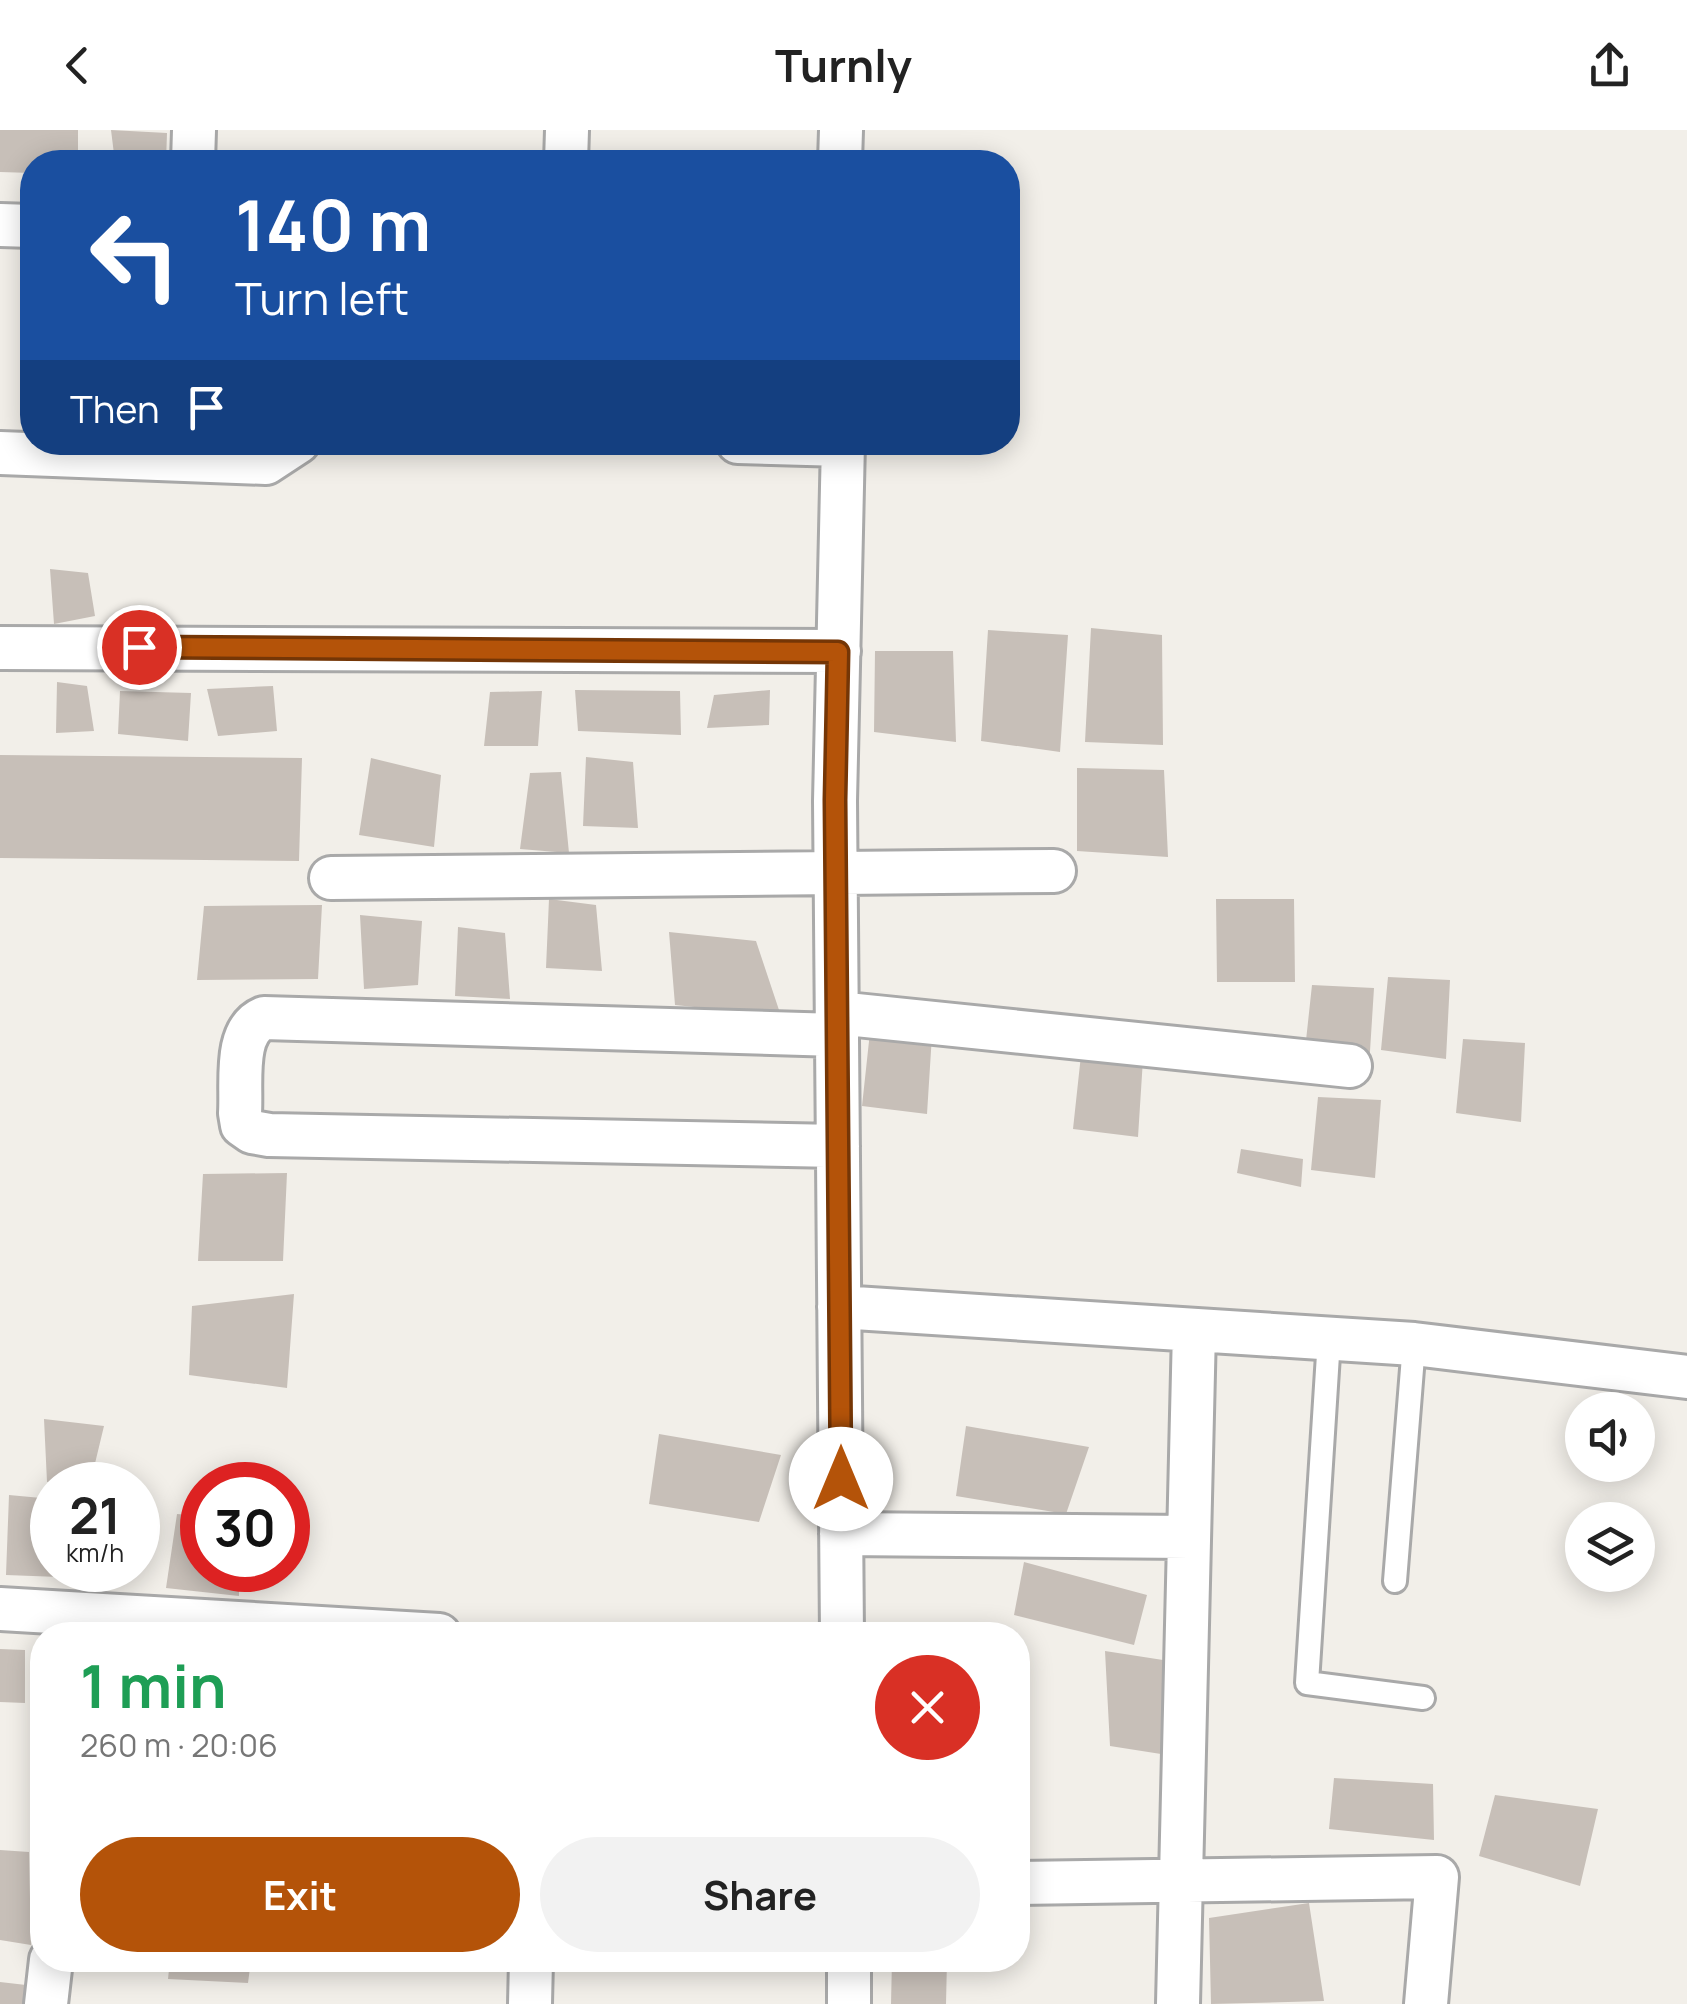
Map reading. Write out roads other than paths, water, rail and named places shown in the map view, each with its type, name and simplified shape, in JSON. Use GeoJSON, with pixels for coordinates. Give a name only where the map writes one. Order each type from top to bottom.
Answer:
{"type":"FeatureCollection","features":[{"type":"Feature","properties":{"kind":"street"},"geometry":{"type":"LineString","coordinates":[[53,455],[266,463],[278,455]]}},
{"type":"Feature","properties":{"kind":"street"},"geometry":{"type":"LineString","coordinates":[[842,1622],[836,872],[843,455]]}},
{"type":"Feature","properties":{"kind":"street"},"geometry":{"type":"LineString","coordinates":[[0,648],[838,652]]}},
{"type":"Feature","properties":{"kind":"street"},"geometry":{"type":"LineString","coordinates":[[331,878],[1054,871]]}},
{"type":"Feature","properties":{"kind":"street"},"geometry":{"type":"LineString","coordinates":[[838,1146],[252,1132],[242,1125],[240,1113],[244,1036],[252,1024],[264,1018],[837,1024],[1350,1066]]}},
{"type":"Feature","properties":{"kind":"street"},"geometry":{"type":"LineString","coordinates":[[840,1307],[1414,1344],[1687,1377]]}},
{"type":"Feature","properties":{"kind":"street"},"geometry":{"type":"LineString","coordinates":[[1178,2004],[1194,1330]]}},
{"type":"Feature","properties":{"kind":"street"},"geometry":{"type":"LineString","coordinates":[[842,1534],[1189,1537]]}},
{"type":"Feature","properties":{"kind":"street"},"geometry":{"type":"LineString","coordinates":[[0,1610],[211,1622]]}},
{"type":"Feature","properties":{"kind":"street"},"geometry":{"type":"LineString","coordinates":[[1030,1883],[1437,1878],[1426,2004]]}},
{"type":"Feature","properties":{"kind":"street"},"geometry":{"type":"LineString","coordinates":[[46,2004],[50,1972]]}},
{"type":"Feature","properties":{"kind":"street"},"geometry":{"type":"LineString","coordinates":[[530,2004],[531,1972]]}},
{"type":"Feature","properties":{"kind":"street"},"geometry":{"type":"LineString","coordinates":[[849,1972],[850,2004]]}},
{"type":"Feature","properties":{"kind":"lane"},"geometry":{"type":"LineString","coordinates":[[1329,1339],[1307,1683],[1422,1698]]}},
{"type":"Feature","properties":{"kind":"lane"},"geometry":{"type":"LineString","coordinates":[[1395,1581],[1414,1344]]}}]}
